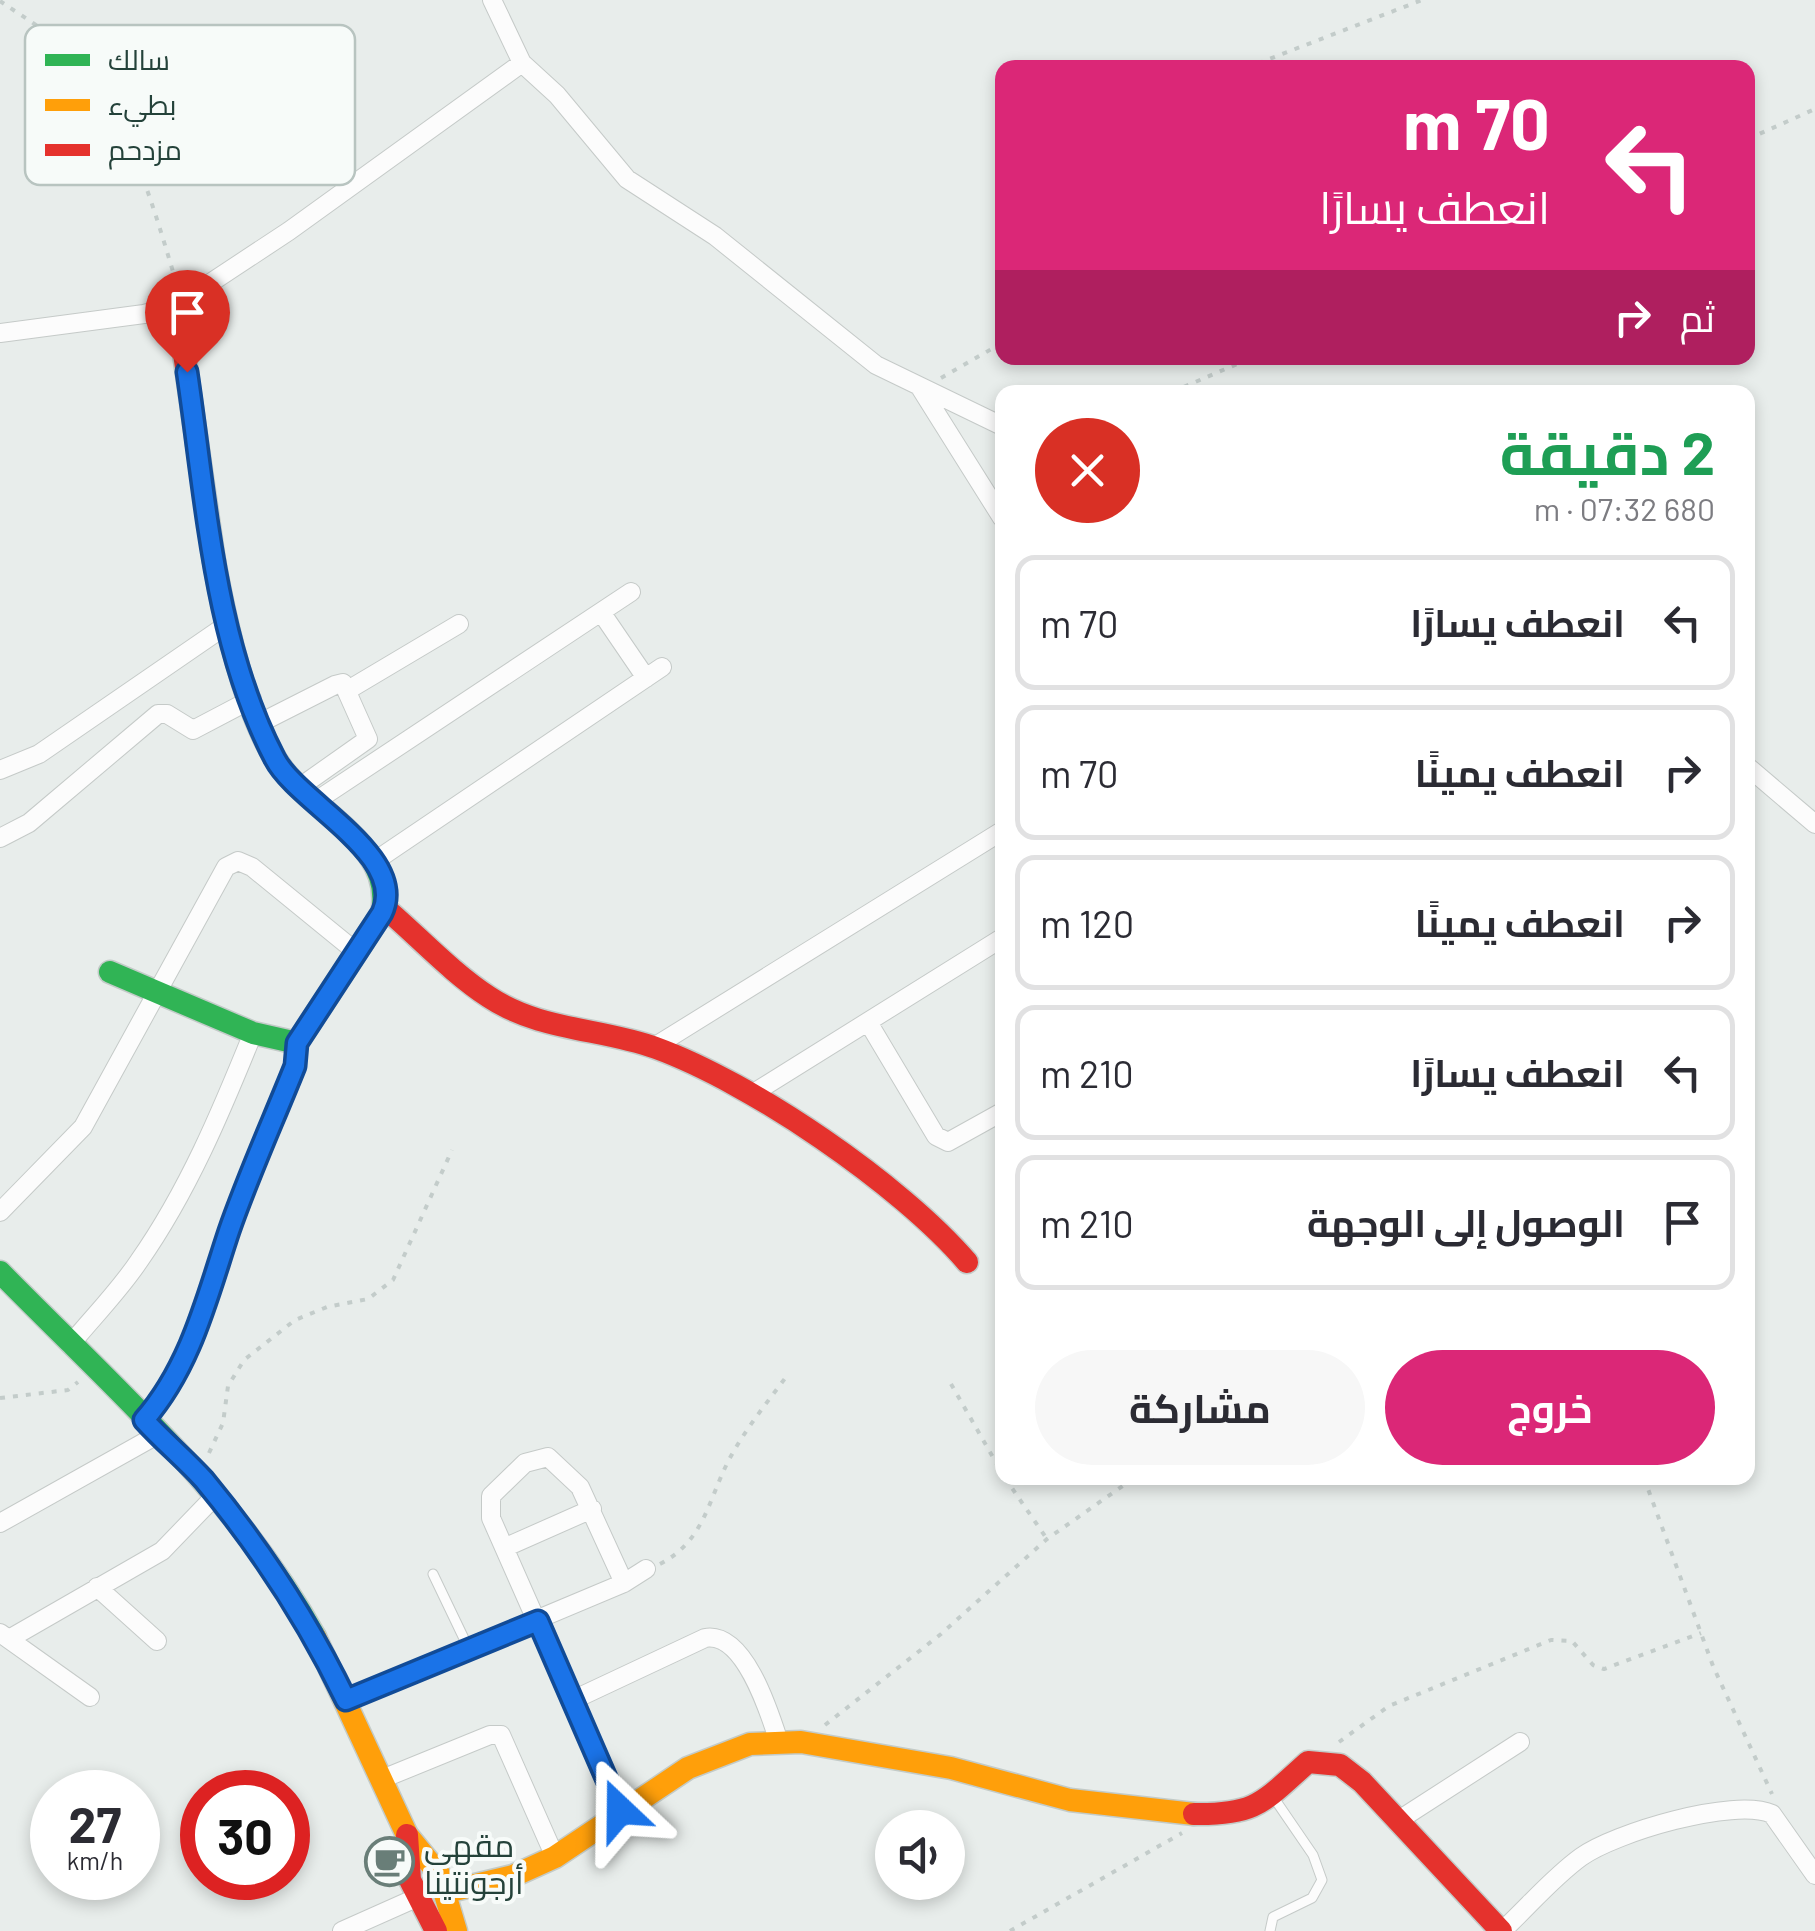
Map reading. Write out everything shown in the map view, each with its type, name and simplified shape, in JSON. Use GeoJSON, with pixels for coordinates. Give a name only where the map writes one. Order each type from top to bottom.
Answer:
{"type":"FeatureCollection","features":[{"type":"Feature","properties":{"kind":"street"},"geometry":{"type":"LineString","coordinates":[[492,0],[522,63],[575,115],[627,178],[714,236],[876,366],[995,423]]}},
{"type":"Feature","properties":{"kind":"street"},"geometry":{"type":"LineString","coordinates":[[355,183],[522,63]]}},
{"type":"Feature","properties":{"kind":"street"},"geometry":{"type":"LineString","coordinates":[[0,333],[144,314],[177,305],[353,185]]}},
{"type":"Feature","properties":{"kind":"street"},"geometry":{"type":"LineString","coordinates":[[0,1523],[151,1427],[204,1316],[230,1230],[295,1066],[297,1043],[385,908],[388,886],[372,862],[274,758],[260,723],[228,624],[177,305]]}},
{"type":"Feature","properties":{"kind":"street"},"geometry":{"type":"LineString","coordinates":[[921,389],[995,507]]}},
{"type":"Feature","properties":{"kind":"street"},"geometry":{"type":"LineString","coordinates":[[308,794],[631,592]]}},
{"type":"Feature","properties":{"kind":"street"},"geometry":{"type":"LineString","coordinates":[[601,612],[646,678]]}},
{"type":"Feature","properties":{"kind":"street"},"geometry":{"type":"LineString","coordinates":[[0,770],[39,754],[228,624]]}},
{"type":"Feature","properties":{"kind":"street"},"geometry":{"type":"LineString","coordinates":[[348,690],[459,624]]}},
{"type":"Feature","properties":{"kind":"street"},"geometry":{"type":"LineString","coordinates":[[372,862],[662,667]]}},
{"type":"Feature","properties":{"kind":"street"},"geometry":{"type":"LineString","coordinates":[[260,723],[335,684],[343,683],[348,690],[368,739],[308,794]]}},
{"type":"Feature","properties":{"kind":"street"},"geometry":{"type":"LineString","coordinates":[[0,838],[29,822],[158,714],[168,714],[193,730],[252,699]]}},
{"type":"Feature","properties":{"kind":"street"},"geometry":{"type":"LineString","coordinates":[[1755,774],[1815,824]]}},
{"type":"Feature","properties":{"kind":"street"},"geometry":{"type":"LineString","coordinates":[[654,1048],[995,835]]}},
{"type":"Feature","properties":{"kind":"street"},"geometry":{"type":"LineString","coordinates":[[0,1212],[83,1128],[226,867],[238,861],[252,867],[354,951]]}},
{"type":"Feature","properties":{"kind":"street"},"geometry":{"type":"LineString","coordinates":[[385,908],[490,998],[562,1029],[654,1048],[752,1094],[883,1184],[943,1234],[967,1262]]}},
{"type":"Feature","properties":{"kind":"street"},"geometry":{"type":"LineString","coordinates":[[752,1094],[995,942]]}},
{"type":"Feature","properties":{"kind":"street"},"geometry":{"type":"LineString","coordinates":[[110,972],[253,1033],[297,1043]]}},
{"type":"Feature","properties":{"kind":"street"},"geometry":{"type":"LineString","coordinates":[[868,1022],[936,1136],[948,1142],[995,1116]]}},
{"type":"Feature","properties":{"kind":"street"},"geometry":{"type":"LineString","coordinates":[[70,1345],[136,1266],[171,1210],[209,1138],[253,1033]]}},
{"type":"Feature","properties":{"kind":"street"},"geometry":{"type":"LineString","coordinates":[[0,1272],[200,1476],[284,1584],[346,1700],[407,1835],[434,1864],[456,1931]]}},
{"type":"Feature","properties":{"kind":"street"},"geometry":{"type":"LineString","coordinates":[[620,1810],[491,1518],[489,1501],[505,1480],[534,1458],[548,1457],[560,1464],[592,1509],[624,1583]]}},
{"type":"Feature","properties":{"kind":"street"},"geometry":{"type":"LineString","coordinates":[[90,1697],[5,1636],[162,1551],[216,1495]]}},
{"type":"Feature","properties":{"kind":"street"},"geometry":{"type":"LineString","coordinates":[[506,1546],[592,1509]]}},
{"type":"Feature","properties":{"kind":"street"},"geometry":{"type":"LineString","coordinates":[[346,1700],[538,1621],[624,1583],[646,1569]]}},
{"type":"Feature","properties":{"kind":"street"},"geometry":{"type":"LineString","coordinates":[[97,1587],[157,1641]]}},
{"type":"Feature","properties":{"kind":"street"},"geometry":{"type":"LineString","coordinates":[[572,1700],[695,1642],[720,1636],[733,1645],[790,1742]]}},
{"type":"Feature","properties":{"kind":"street"},"geometry":{"type":"LineString","coordinates":[[382,1779],[490,1735],[502,1735],[555,1856]]}},
{"type":"Feature","properties":{"kind":"street"},"geometry":{"type":"LineString","coordinates":[[446,1892],[513,1876],[555,1856],[620,1810],[709,1758],[750,1744],[790,1742],[951,1768],[1096,1805],[1196,1814],[1238,1813],[1272,1796],[1300,1765],[1324,1761],[1352,1772],[1501,1931],[1563,1871],[1604,1844],[1710,1814],[1761,1810],[1778,1818],[1815,1875]]}},
{"type":"Feature","properties":{"kind":"street"},"geometry":{"type":"LineString","coordinates":[[1399,1820],[1520,1742]]}},
{"type":"Feature","properties":{"kind":"street"},"geometry":{"type":"LineString","coordinates":[[407,1835],[405,1857],[416,1898],[436,1931]]}},
{"type":"Feature","properties":{"kind":"street"},"geometry":{"type":"LineString","coordinates":[[342,1931],[416,1898]]}},
{"type":"Feature","properties":{"kind":"lane"},"geometry":{"type":"LineString","coordinates":[[433,1574],[469,1650]]}},
{"type":"Feature","properties":{"kind":"lane"},"geometry":{"type":"LineString","coordinates":[[1270,1931],[1275,1915],[1312,1898],[1322,1880],[1313,1855],[1272,1796]]}},
{"type":"Feature","properties":{"kind":"path"},"geometry":{"type":"LineString","coordinates":[[1267,60],[1422,0]]}},
{"type":"Feature","properties":{"kind":"path"},"geometry":{"type":"LineString","coordinates":[[0,1],[32,25]]}},
{"type":"Feature","properties":{"kind":"path"},"geometry":{"type":"LineString","coordinates":[[1755,136],[1815,109]]}},
{"type":"Feature","properties":{"kind":"path"},"geometry":{"type":"LineString","coordinates":[[145,185],[178,290],[177,305]]}},
{"type":"Feature","properties":{"kind":"path"},"geometry":{"type":"LineString","coordinates":[[921,389],[995,347]]}},
{"type":"Feature","properties":{"kind":"path"},"geometry":{"type":"LineString","coordinates":[[1188,385],[1236,365]]}},
{"type":"Feature","properties":{"kind":"path"},"geometry":{"type":"LineString","coordinates":[[200,1476],[220,1432],[228,1386],[236,1369],[295,1320],[326,1307],[368,1299],[393,1280],[452,1150]]}},
{"type":"Feature","properties":{"kind":"path"},"geometry":{"type":"LineString","coordinates":[[0,1398],[68,1390],[94,1369]]}},
{"type":"Feature","properties":{"kind":"path"},"geometry":{"type":"LineString","coordinates":[[646,1569],[677,1555],[699,1531],[733,1452],[789,1373]]}},
{"type":"Feature","properties":{"kind":"path"},"geometry":{"type":"LineString","coordinates":[[952,1384],[995,1460]]}},
{"type":"Feature","properties":{"kind":"path"},"geometry":{"type":"LineString","coordinates":[[1010,1485],[1048,1538]]}},
{"type":"Feature","properties":{"kind":"path"},"geometry":{"type":"LineString","coordinates":[[790,1742],[941,1634],[1048,1538],[1124,1485]]}},
{"type":"Feature","properties":{"kind":"path"},"geometry":{"type":"LineString","coordinates":[[1647,1485],[1701,1633],[1765,1776],[1778,1818]]}},
{"type":"Feature","properties":{"kind":"path"},"geometry":{"type":"LineString","coordinates":[[1324,1761],[1356,1726],[1390,1706],[1551,1640],[1572,1642],[1593,1665],[1604,1669],[1701,1633]]}},
{"type":"Feature","properties":{"kind":"path"},"geometry":{"type":"LineString","coordinates":[[1010,1931],[1182,1833],[1196,1814]]}},
{"type":"Feature","properties":{"kind":"traffic: fast"},"geometry":{"type":"LineString","coordinates":[[110,972],[253,1033],[297,1043],[382,913],[383,890],[366,850],[283,770],[258,725],[231,641],[214,561]]}},
{"type":"Feature","properties":{"kind":"traffic: fast"},"geometry":{"type":"LineString","coordinates":[[0,1272],[210,1489],[283,1585],[315,1637]]}},
{"type":"Feature","properties":{"kind":"traffic: slow"},"geometry":{"type":"LineString","coordinates":[[315,1637],[407,1835],[439,1874],[456,1931]]}},
{"type":"Feature","properties":{"kind":"traffic: slow"},"geometry":{"type":"LineString","coordinates":[[446,1892],[513,1876],[555,1857],[688,1768],[750,1744],[801,1742],[951,1768],[1070,1800],[1194,1814]]}},
{"type":"Feature","properties":{"kind":"traffic: jam"},"geometry":{"type":"LineString","coordinates":[[177,305],[214,561]]}},
{"type":"Feature","properties":{"kind":"traffic: jam"},"geometry":{"type":"LineString","coordinates":[[385,908],[462,977],[509,1008],[550,1023],[656,1048],[736,1085],[779,1111],[904,1201],[967,1262]]}},
{"type":"Feature","properties":{"kind":"traffic: jam"},"geometry":{"type":"LineString","coordinates":[[1194,1814],[1246,1809],[1269,1796],[1308,1762],[1340,1765],[1362,1782],[1501,1931]]}},
{"type":"Feature","properties":{"kind":"traffic: jam"},"geometry":{"type":"LineString","coordinates":[[407,1835],[410,1880],[436,1931]]}},
{"type":"Feature","properties":{"kind":"place","name":"مقهى أرجونتينا"},"geometry":{"type":"Point","coordinates":[389,1862]}},
{"type":"Feature","properties":{"kind":"route"},"geometry":{"type":"LineString","coordinates":[[187,372],[232,644],[260,723],[283,772],[349,832],[383,877],[388,897],[382,913],[297,1043],[295,1066],[230,1230],[204,1316],[163,1398],[144,1420],[200,1476],[254,1542],[314,1635],[346,1700],[538,1621],[620,1810]]}}]}
